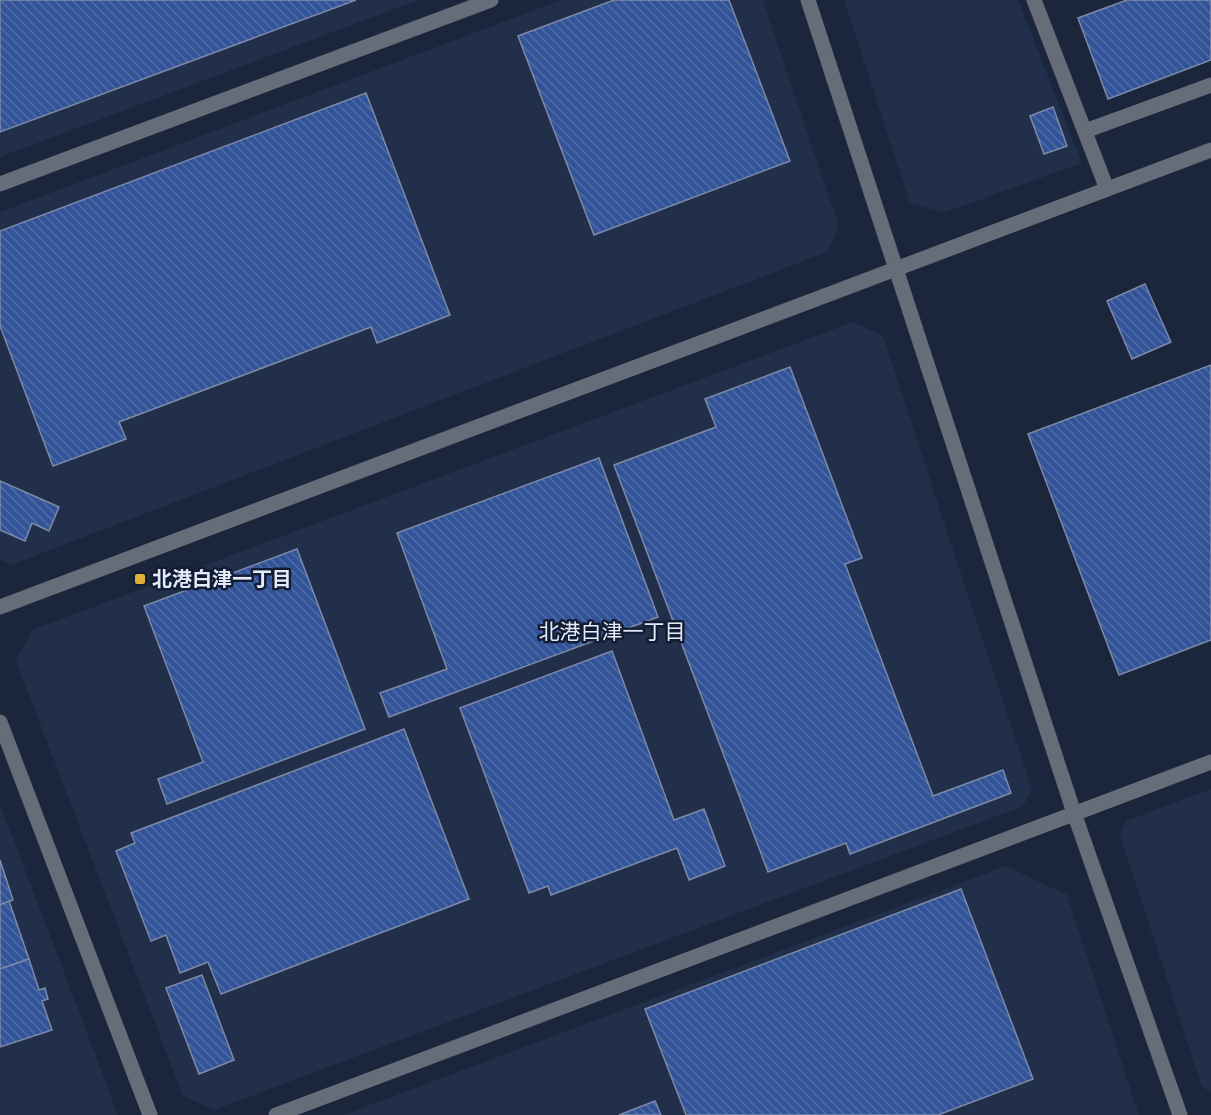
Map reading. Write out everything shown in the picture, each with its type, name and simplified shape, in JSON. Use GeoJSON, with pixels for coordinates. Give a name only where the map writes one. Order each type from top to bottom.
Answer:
{"type":"FeatureCollection","features":[{"type":"Feature","properties":{"kind":"street"},"geometry":{"type":"LineString","coordinates":[[0,184],[491,0]]}},
{"type":"Feature","properties":{"kind":"street"},"geometry":{"type":"LineString","coordinates":[[808,0],[1074,813],[1180,1115]]}},
{"type":"Feature","properties":{"kind":"street"},"geometry":{"type":"LineString","coordinates":[[1034,0],[1107,189]]}},
{"type":"Feature","properties":{"kind":"street"},"geometry":{"type":"LineString","coordinates":[[1085,131],[1211,85]]}},
{"type":"Feature","properties":{"kind":"street"},"geometry":{"type":"LineString","coordinates":[[0,606],[1211,150]]}},
{"type":"Feature","properties":{"kind":"street"},"geometry":{"type":"LineString","coordinates":[[0,722],[150,1115]]}},
{"type":"Feature","properties":{"kind":"street"},"geometry":{"type":"LineString","coordinates":[[276,1115],[1211,762]]}},
{"type":"Feature","properties":{"kind":"shaded area"},"geometry":{"type":"Polygon","coordinates":[[[0,0],[418,0],[0,157],[0,0]]]}},
{"type":"Feature","properties":{"kind":"shaded area"},"geometry":{"type":"Polygon","coordinates":[[[561,0],[763,0],[839,227],[827,252],[11,565],[0,560],[0,212],[561,0]]]}},
{"type":"Feature","properties":{"kind":"shaded area"},"geometry":{"type":"Polygon","coordinates":[[[844,0],[1018,0],[1082,163],[943,213],[910,203],[844,0]]]}},
{"type":"Feature","properties":{"kind":"shaded area"},"geometry":{"type":"Polygon","coordinates":[[[853,322],[883,336],[1032,790],[1023,806],[214,1110],[183,1096],[16,661],[32,630],[853,322]]]}},
{"type":"Feature","properties":{"kind":"shaded area"},"geometry":{"type":"Polygon","coordinates":[[[1211,789],[1211,1092],[1202,1087],[1120,835],[1126,821],[1211,789]]]}},
{"type":"Feature","properties":{"kind":"shaded area"},"geometry":{"type":"Polygon","coordinates":[[[0,804],[85,1027],[118,1115],[0,1115],[0,804]]]}},
{"type":"Feature","properties":{"kind":"shaded area"},"geometry":{"type":"Polygon","coordinates":[[[1006,866],[1067,895],[1139,1115],[343,1115],[1006,866]]]}},
{"type":"Feature","properties":{"kind":"building"},"geometry":{"type":"Polygon","coordinates":[[[0,0],[356,0],[0,132],[0,0]]]}},
{"type":"Feature","properties":{"kind":"building"},"geometry":{"type":"Polygon","coordinates":[[[614,0],[729,0],[790,161],[594,235],[518,36],[614,0]]]}},
{"type":"Feature","properties":{"kind":"building"},"geometry":{"type":"Polygon","coordinates":[[[1127,0],[1211,0],[1211,60],[1108,99],[1078,18],[1127,0]]]}},
{"type":"Feature","properties":{"kind":"building"},"geometry":{"type":"Polygon","coordinates":[[[366,93],[450,315],[377,343],[371,327],[119,422],[126,439],[53,466],[0,326],[0,231],[366,93]]]}},
{"type":"Feature","properties":{"kind":"building"},"geometry":{"type":"Polygon","coordinates":[[[1053,107],[1067,146],[1044,154],[1030,116],[1053,107]]]}},
{"type":"Feature","properties":{"kind":"building"},"geometry":{"type":"Polygon","coordinates":[[[1145,284],[1171,342],[1132,359],[1107,301],[1145,284]]]}},
{"type":"Feature","properties":{"kind":"building"},"geometry":{"type":"Polygon","coordinates":[[[1211,365],[1211,640],[1119,675],[1028,434],[1211,365]]]}},
{"type":"Feature","properties":{"kind":"building"},"geometry":{"type":"Polygon","coordinates":[[[790,367],[862,558],[845,564],[933,796],[1003,770],[1011,793],[850,854],[846,843],[768,872],[614,465],[716,427],[705,399],[790,367]]]}},
{"type":"Feature","properties":{"kind":"building"},"geometry":{"type":"Polygon","coordinates":[[[599,458],[658,617],[389,717],[380,693],[447,669],[397,533],[599,458]]]}},
{"type":"Feature","properties":{"kind":"building"},"geometry":{"type":"Polygon","coordinates":[[[0,481],[59,507],[49,531],[32,523],[25,541],[0,530],[0,481]]]}},
{"type":"Feature","properties":{"kind":"building"},"geometry":{"type":"Polygon","coordinates":[[[297,549],[365,729],[167,804],[158,779],[203,762],[144,606],[297,549]]]}},
{"type":"Feature","properties":{"kind":"building"},"geometry":{"type":"Polygon","coordinates":[[[612,651],[674,820],[704,809],[725,866],[689,880],[677,848],[551,895],[548,886],[529,893],[460,708],[612,651]]]}},
{"type":"Feature","properties":{"kind":"building"},"geometry":{"type":"Polygon","coordinates":[[[404,729],[469,899],[221,994],[208,962],[180,973],[166,935],[151,941],[116,851],[135,843],[131,833],[404,729]]]}},
{"type":"Feature","properties":{"kind":"building"},"geometry":{"type":"Polygon","coordinates":[[[0,860],[13,900],[0,905],[0,860]]]}},
{"type":"Feature","properties":{"kind":"building"},"geometry":{"type":"Polygon","coordinates":[[[961,889],[1033,1079],[938,1115],[686,1115],[645,1009],[961,889]]]}},
{"type":"Feature","properties":{"kind":"building"},"geometry":{"type":"Polygon","coordinates":[[[9,901],[29,959],[0,969],[0,905],[9,901]]]}},
{"type":"Feature","properties":{"kind":"building"},"geometry":{"type":"Polygon","coordinates":[[[29,959],[39,990],[45,988],[48,999],[42,1001],[52,1030],[0,1047],[0,969],[29,959]]]}},
{"type":"Feature","properties":{"kind":"building"},"geometry":{"type":"Polygon","coordinates":[[[202,975],[234,1060],[199,1074],[166,988],[202,975]]]}},
{"type":"Feature","properties":{"kind":"building"},"geometry":{"type":"Polygon","coordinates":[[[655,1101],[661,1115],[619,1115],[655,1101]]]}},
{"type":"Feature","properties":{"kind":"place","name":"北港白津一丁目"},"geometry":{"type":"Point","coordinates":[140,579]}},
{"type":"Feature","properties":{"kind":"district","name":"北港白津一丁目"},"geometry":{"type":"Point","coordinates":[612,632]}}]}
